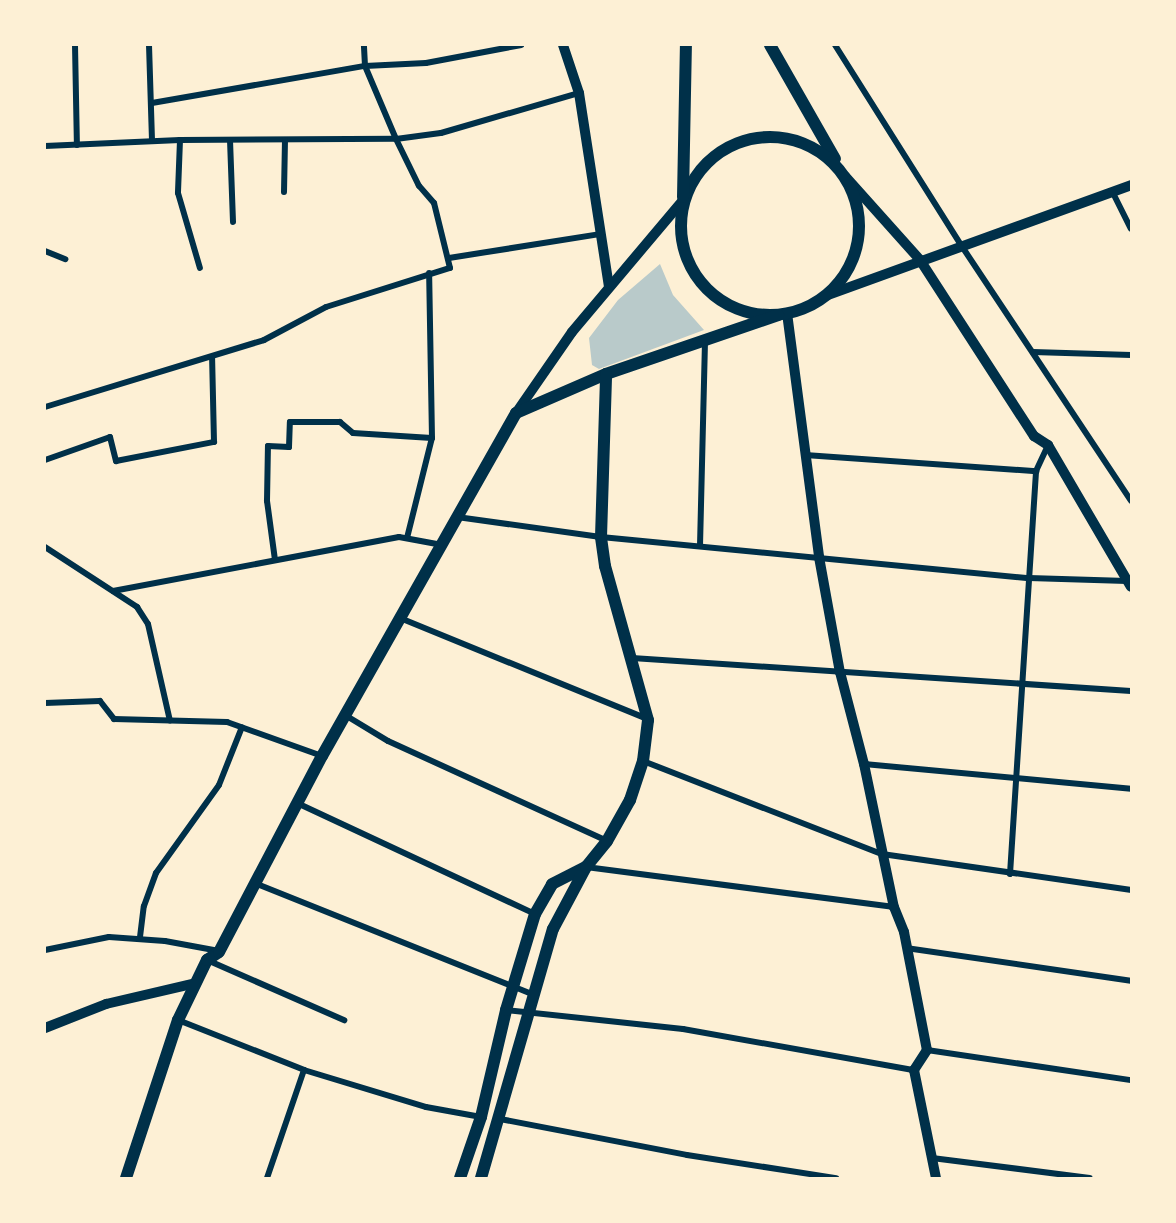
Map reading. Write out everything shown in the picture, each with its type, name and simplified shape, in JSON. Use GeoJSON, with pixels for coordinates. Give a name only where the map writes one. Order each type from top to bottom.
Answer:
{"type":"FeatureCollection","features":[{"type":"Feature","properties":{"kind":"main road"},"geometry":{"type":"LineString","coordinates":[[686,45],[681,238],[685,257],[700,283],[722,302],[749,313],[783,314]]}},
{"type":"Feature","properties":{"kind":"main road"},"geometry":{"type":"LineString","coordinates":[[126,1178],[178,1020],[207,960],[219,952],[257,884],[296,803],[516,413],[606,375],[783,314],[825,296],[843,277],[851,262],[860,228],[856,203],[844,176],[770,45]]}},
{"type":"Feature","properties":{"kind":"main road"},"geometry":{"type":"LineString","coordinates":[[683,200],[696,174],[716,153],[751,139],[771,136],[799,141],[825,155],[844,176]]}},
{"type":"Feature","properties":{"kind":"main road"},"geometry":{"type":"LineString","coordinates":[[481,1178],[500,1119],[526,1013],[553,929],[586,867],[607,842],[630,800],[643,761],[648,720],[605,566],[601,537],[606,375]]}},
{"type":"Feature","properties":{"kind":"main road"},"geometry":{"type":"LineString","coordinates":[[460,1178],[481,1118],[506,1010],[535,914],[552,884],[586,867]]}},
{"type":"Feature","properties":{"kind":"street"},"geometry":{"type":"LineString","coordinates":[[75,45],[77,145]]}},
{"type":"Feature","properties":{"kind":"street"},"geometry":{"type":"LineString","coordinates":[[149,45],[152,141]]}},
{"type":"Feature","properties":{"kind":"street"},"geometry":{"type":"LineString","coordinates":[[45,407],[264,340],[326,307],[450,268],[450,258],[434,203],[419,186],[396,140],[365,66],[364,45]]}},
{"type":"Feature","properties":{"kind":"street"},"geometry":{"type":"LineString","coordinates":[[152,102],[365,66],[426,63],[521,45]]}},
{"type":"Feature","properties":{"kind":"street"},"geometry":{"type":"LineString","coordinates":[[563,45],[579,93],[609,287]]}},
{"type":"Feature","properties":{"kind":"street"},"geometry":{"type":"LineString","coordinates":[[835,45],[961,245],[1131,501]]}},
{"type":"Feature","properties":{"kind":"street"},"geometry":{"type":"LineString","coordinates":[[45,146],[180,140],[396,140],[441,133],[579,93]]}},
{"type":"Feature","properties":{"kind":"street"},"geometry":{"type":"LineString","coordinates":[[180,140],[180,201],[200,268]]}},
{"type":"Feature","properties":{"kind":"street"},"geometry":{"type":"LineString","coordinates":[[230,140],[233,222]]}},
{"type":"Feature","properties":{"kind":"street"},"geometry":{"type":"LineString","coordinates":[[284,192],[285,140]]}},
{"type":"Feature","properties":{"kind":"street"},"geometry":{"type":"LineString","coordinates":[[844,176],[920,260],[1034,436],[1048,445],[1129,584]]}},
{"type":"Feature","properties":{"kind":"street"},"geometry":{"type":"LineString","coordinates":[[825,296],[1131,185]]}},
{"type":"Feature","properties":{"kind":"street"},"geometry":{"type":"LineString","coordinates":[[1112,191],[1131,229]]}},
{"type":"Feature","properties":{"kind":"street"},"geometry":{"type":"LineString","coordinates":[[516,413],[572,332],[683,200]]}},
{"type":"Feature","properties":{"kind":"street"},"geometry":{"type":"LineString","coordinates":[[450,258],[601,234]]}},
{"type":"Feature","properties":{"kind":"street"},"geometry":{"type":"LineString","coordinates":[[45,251],[65,259]]}},
{"type":"Feature","properties":{"kind":"street"},"geometry":{"type":"LineString","coordinates":[[407,538],[432,438],[429,273]]}},
{"type":"Feature","properties":{"kind":"street"},"geometry":{"type":"LineString","coordinates":[[783,314],[819,557],[840,672],[864,764],[927,1050],[914,1070],[936,1178]]}},
{"type":"Feature","properties":{"kind":"street"},"geometry":{"type":"LineString","coordinates":[[700,546],[705,339]]}},
{"type":"Feature","properties":{"kind":"street"},"geometry":{"type":"LineString","coordinates":[[1033,352],[1131,355]]}},
{"type":"Feature","properties":{"kind":"street"},"geometry":{"type":"LineString","coordinates":[[45,460],[110,437],[116,461],[214,442],[212,357]]}},
{"type":"Feature","properties":{"kind":"street"},"geometry":{"type":"LineString","coordinates":[[275,560],[267,501],[268,446],[289,447],[290,422],[340,422],[353,433],[432,438]]}},
{"type":"Feature","properties":{"kind":"street"},"geometry":{"type":"LineString","coordinates":[[1010,873],[1036,471],[1048,445]]}},
{"type":"Feature","properties":{"kind":"street"},"geometry":{"type":"LineString","coordinates":[[805,455],[1036,471]]}},
{"type":"Feature","properties":{"kind":"street"},"geometry":{"type":"LineString","coordinates":[[457,517],[601,537],[1029,578],[1129,584]]}},
{"type":"Feature","properties":{"kind":"street"},"geometry":{"type":"LineString","coordinates":[[113,591],[407,538],[442,545]]}},
{"type":"Feature","properties":{"kind":"street"},"geometry":{"type":"LineString","coordinates":[[45,547],[137,607],[148,624],[170,720]]}},
{"type":"Feature","properties":{"kind":"street"},"geometry":{"type":"LineString","coordinates":[[400,618],[648,720]]}},
{"type":"Feature","properties":{"kind":"street"},"geometry":{"type":"LineString","coordinates":[[632,658],[1022,686],[1131,691]]}},
{"type":"Feature","properties":{"kind":"street"},"geometry":{"type":"LineString","coordinates":[[45,703],[100,701],[114,719],[227,722],[322,756]]}},
{"type":"Feature","properties":{"kind":"street"},"geometry":{"type":"LineString","coordinates":[[345,715],[388,741],[607,842]]}},
{"type":"Feature","properties":{"kind":"street"},"geometry":{"type":"LineString","coordinates":[[140,937],[144,906],[156,873],[219,785],[242,727]]}},
{"type":"Feature","properties":{"kind":"street"},"geometry":{"type":"LineString","coordinates":[[643,761],[882,854],[1131,890]]}},
{"type":"Feature","properties":{"kind":"street"},"geometry":{"type":"LineString","coordinates":[[864,764],[1131,789]]}},
{"type":"Feature","properties":{"kind":"street"},"geometry":{"type":"LineString","coordinates":[[296,803],[346,830],[535,914]]}},
{"type":"Feature","properties":{"kind":"street"},"geometry":{"type":"LineString","coordinates":[[586,867],[894,907]]}},
{"type":"Feature","properties":{"kind":"street"},"geometry":{"type":"LineString","coordinates":[[257,884],[532,994]]}},
{"type":"Feature","properties":{"kind":"street"},"geometry":{"type":"LineString","coordinates":[[45,950],[109,937],[140,937],[219,952]]}},
{"type":"Feature","properties":{"kind":"street"},"geometry":{"type":"LineString","coordinates":[[906,948],[1131,981]]}},
{"type":"Feature","properties":{"kind":"street"},"geometry":{"type":"LineString","coordinates":[[207,960],[344,1020]]}},
{"type":"Feature","properties":{"kind":"street"},"geometry":{"type":"LineString","coordinates":[[45,1028],[106,1004],[196,983]]}},
{"type":"Feature","properties":{"kind":"street"},"geometry":{"type":"LineString","coordinates":[[506,1010],[683,1029],[914,1070]]}},
{"type":"Feature","properties":{"kind":"street"},"geometry":{"type":"LineString","coordinates":[[178,1020],[304,1070],[426,1107],[481,1118]]}},
{"type":"Feature","properties":{"kind":"street"},"geometry":{"type":"LineString","coordinates":[[927,1050],[1131,1080]]}},
{"type":"Feature","properties":{"kind":"street"},"geometry":{"type":"LineString","coordinates":[[267,1178],[304,1070]]}},
{"type":"Feature","properties":{"kind":"street"},"geometry":{"type":"LineString","coordinates":[[500,1119],[687,1155],[836,1178]]}},
{"type":"Feature","properties":{"kind":"street"},"geometry":{"type":"LineString","coordinates":[[932,1158],[1090,1178]]}},
{"type":"Feature","properties":{"kind":"shaded area"},"geometry":{"type":"Polygon","coordinates":[[[660,264],[673,295],[704,330],[599,369],[592,365],[589,338],[618,300],[660,264]]]}}]}
